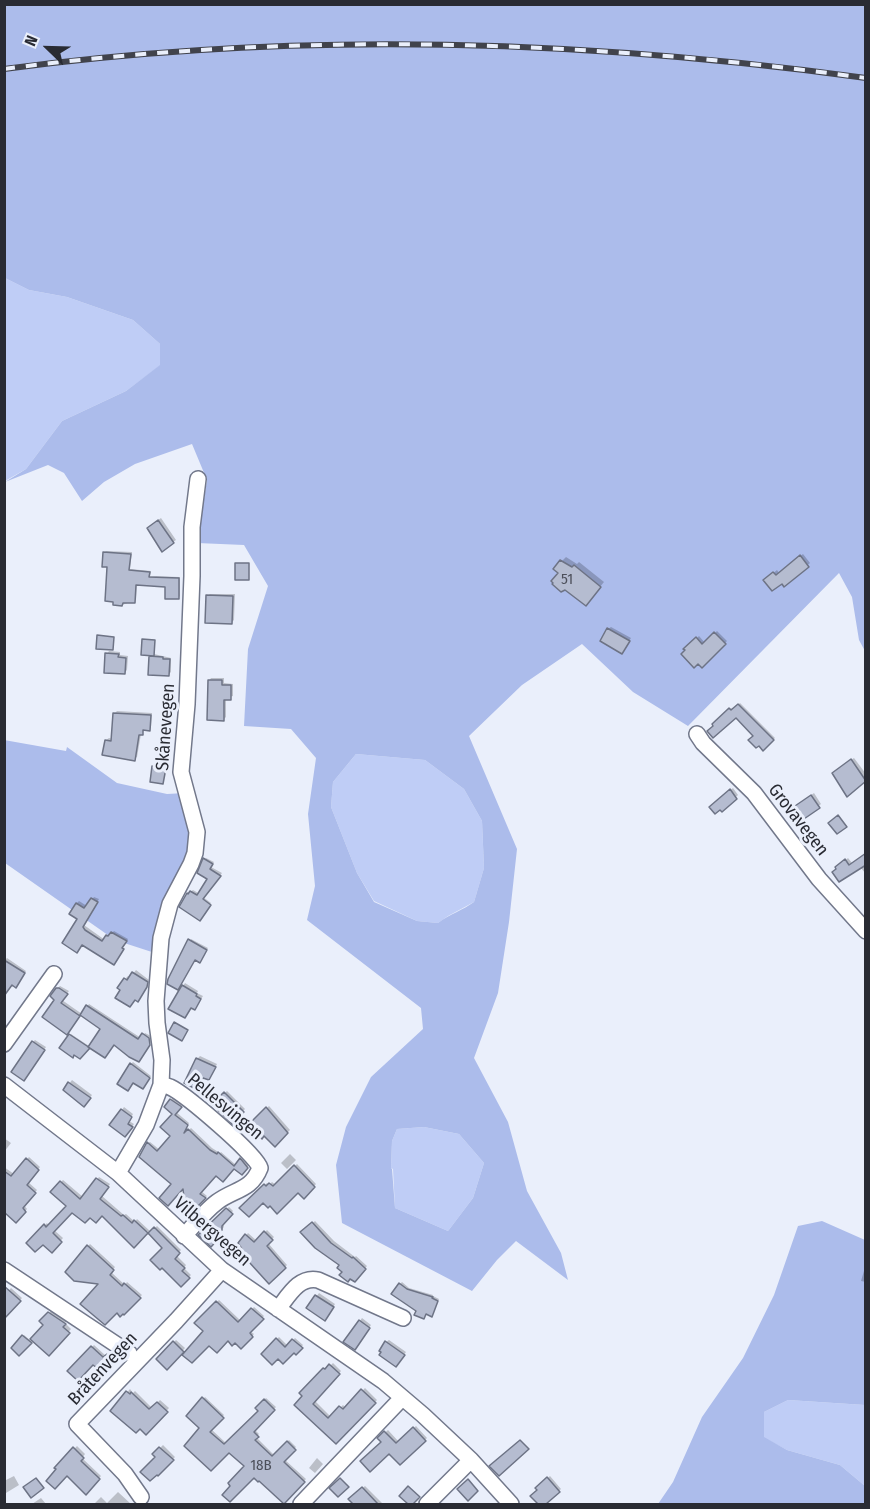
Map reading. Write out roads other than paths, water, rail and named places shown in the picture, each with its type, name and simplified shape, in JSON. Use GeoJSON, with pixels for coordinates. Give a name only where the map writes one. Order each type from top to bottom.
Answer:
{"type":"FeatureCollection","features":[{"type":"Feature","properties":{"kind":"street","name":"Skånevegen"},"geometry":{"type":"LineString","coordinates":[[118,1173],[146,1125],[161,1085],[162,1060],[156,1001],[161,938],[170,904],[195,853],[197,832],[181,772],[187,704],[192,527],[198,479]]}},
{"type":"Feature","properties":{"kind":"street","name":"Grovavegen"},"geometry":{"type":"LineString","coordinates":[[697,734],[703,743],[754,793],[819,879],[866,932]]}},
{"type":"Feature","properties":{"kind":"street"},"geometry":{"type":"LineString","coordinates":[[4,1044],[54,974]]}},
{"type":"Feature","properties":{"kind":"street","name":"Vilbergvegen"},"geometry":{"type":"LineString","coordinates":[[4,1085],[118,1173],[222,1270],[382,1381],[442,1431],[511,1504]]}},
{"type":"Feature","properties":{"kind":"street","name":"Pellesvingen"},"geometry":{"type":"LineString","coordinates":[[161,1085],[169,1086],[193,1103],[252,1156],[260,1168],[249,1184],[216,1202],[184,1236]]}},
{"type":"Feature","properties":{"kind":"street"},"geometry":{"type":"LineString","coordinates":[[4,1270],[129,1353]]}},
{"type":"Feature","properties":{"kind":"street","name":"Bråtenvegen"},"geometry":{"type":"LineString","coordinates":[[141,1497],[125,1474],[77,1424],[176,1322],[222,1270]]}},
{"type":"Feature","properties":{"kind":"street"},"geometry":{"type":"LineString","coordinates":[[278,1309],[300,1283],[311,1278],[403,1318]]}},
{"type":"Feature","properties":{"kind":"street"},"geometry":{"type":"LineString","coordinates":[[302,1504],[402,1398]]}},
{"type":"Feature","properties":{"kind":"street"},"geometry":{"type":"LineString","coordinates":[[427,1504],[471,1460]]}},
{"type":"Feature","properties":{"kind":"railway"},"geometry":{"type":"LineString","coordinates":[[4,69],[111,57],[219,49],[327,45],[435,45],[543,48],[651,55],[866,78]]}}]}
